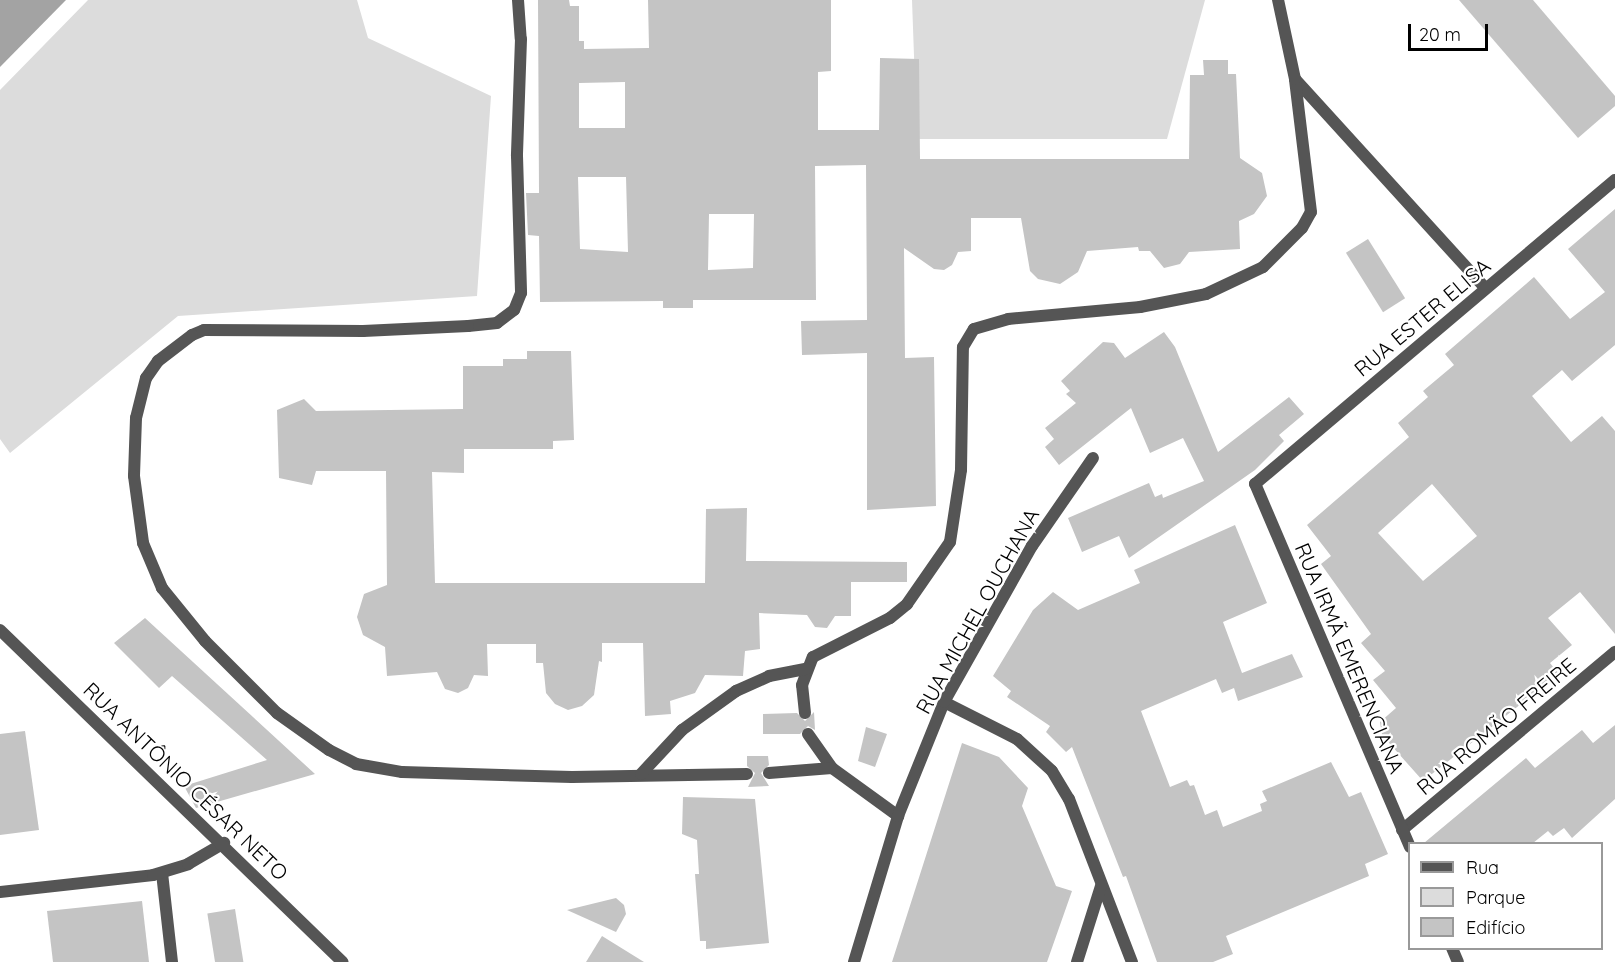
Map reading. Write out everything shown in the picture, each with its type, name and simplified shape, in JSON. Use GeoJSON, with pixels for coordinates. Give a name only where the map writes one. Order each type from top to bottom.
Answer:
{"type":"FeatureCollection","features":[{"type":"Feature","properties":{"kind":"street"},"geometry":{"type":"LineString","coordinates":[[518,0],[521,39],[517,156],[521,293],[514,310],[497,323],[468,326],[363,331],[204,330],[192,335],[158,361],[146,378],[136,418],[134,476],[143,543],[162,588],[205,641],[277,713],[328,750],[356,764],[402,772],[572,777],[641,774],[747,774]]}},
{"type":"Feature","properties":{"kind":"street"},"geometry":{"type":"LineString","coordinates":[[805,713],[802,685],[806,669],[813,657],[890,618],[907,604],[950,542],[961,470],[963,347],[974,329],[1008,319],[1140,308],[1206,294],[1263,267],[1294,240],[1311,212],[1295,79],[1278,0]]}},
{"type":"Feature","properties":{"kind":"street"},"geometry":{"type":"LineString","coordinates":[[1295,79],[1485,288]]}},
{"type":"Feature","properties":{"kind":"street","name":"RUA ESTER ELISA"},"geometry":{"type":"LineString","coordinates":[[1255,484],[1615,180]]}},
{"type":"Feature","properties":{"kind":"street","name":"RUA MICHEL OUCHANA"},"geometry":{"type":"LineString","coordinates":[[854,962],[898,816],[944,702],[1032,546],[1093,458]]}},
{"type":"Feature","properties":{"kind":"street","name":"RUA IRMÃ EMERENCIANA"},"geometry":{"type":"LineString","coordinates":[[1255,484],[1408,843]]}},
{"type":"Feature","properties":{"kind":"street","name":"RUA ANTÔNIO CÉSAR NETO"},"geometry":{"type":"LineString","coordinates":[[0,630],[224,843],[343,962]]}},
{"type":"Feature","properties":{"kind":"street","name":"RUA ROMÃO FREIRE"},"geometry":{"type":"LineString","coordinates":[[1402,830],[1615,652]]}},
{"type":"Feature","properties":{"kind":"street"},"geometry":{"type":"LineString","coordinates":[[641,774],[682,730],[736,691],[769,676],[806,669]]}},
{"type":"Feature","properties":{"kind":"street"},"geometry":{"type":"LineString","coordinates":[[944,702],[1017,738],[1052,771],[1069,799],[1132,962]]}},
{"type":"Feature","properties":{"kind":"street"},"geometry":{"type":"LineString","coordinates":[[808,734],[832,768],[898,816]]}},
{"type":"Feature","properties":{"kind":"street"},"geometry":{"type":"LineString","coordinates":[[769,773],[832,768]]}},
{"type":"Feature","properties":{"kind":"street"},"geometry":{"type":"LineString","coordinates":[[0,892],[162,873],[188,864],[224,843]]}},
{"type":"Feature","properties":{"kind":"street"},"geometry":{"type":"LineString","coordinates":[[162,873],[172,962]]}},
{"type":"Feature","properties":{"kind":"street"},"geometry":{"type":"LineString","coordinates":[[1077,962],[1101,886]]}},
{"type":"Feature","properties":{"kind":"green space"},"geometry":{"type":"Polygon","coordinates":[[[88,0],[357,0],[368,38],[491,96],[477,296],[178,316],[10,453],[0,439],[0,90],[88,0]]]}},
{"type":"Feature","properties":{"kind":"green space"},"geometry":{"type":"Polygon","coordinates":[[[912,0],[1205,0],[1167,139],[917,139],[912,0]]]}},
{"type":"Feature","properties":{"kind":"shaded area"},"geometry":{"type":"Polygon","coordinates":[[[0,0],[66,0],[0,67],[0,0]]]}},
{"type":"Feature","properties":{"kind":"building"},"geometry":{"type":"Polygon","coordinates":[[[538,0],[569,0],[570,6],[579,6],[579,41],[584,41],[584,49],[649,48],[648,0],[831,0],[831,71],[818,72],[818,130],[879,130],[880,58],[919,59],[920,159],[1189,159],[1190,75],[1204,75],[1203,60],[1228,60],[1228,74],[1236,74],[1240,158],[1262,173],[1267,196],[1254,214],[1239,221],[1240,249],[1189,252],[1180,264],[1164,268],[1150,251],[1139,251],[1138,247],[1087,251],[1078,272],[1060,284],[1038,279],[1030,271],[1021,218],[971,218],[971,251],[958,252],[952,265],[944,270],[934,269],[904,248],[905,358],[934,357],[936,506],[867,510],[867,353],[802,355],[801,321],[867,320],[866,165],[815,166],[816,300],[693,300],[693,308],[663,308],[663,301],[540,302],[539,236],[528,235],[526,193],[539,193],[538,0]],[[625,82],[579,83],[579,128],[625,128],[625,82]],[[578,177],[580,249],[628,252],[626,177],[578,177]],[[709,214],[708,270],[753,268],[754,214],[709,214]]]}},
{"type":"Feature","properties":{"kind":"building"},"geometry":{"type":"Polygon","coordinates":[[[1459,0],[1533,0],[1615,96],[1615,106],[1578,138],[1459,0]]]}},
{"type":"Feature","properties":{"kind":"building"},"geometry":{"type":"Polygon","coordinates":[[[1615,209],[1615,345],[1572,381],[1562,370],[1532,396],[1571,442],[1602,416],[1615,431],[1615,634],[1580,592],[1548,618],[1572,645],[1550,663],[1559,674],[1423,781],[1382,735],[1380,722],[1396,708],[1373,680],[1385,671],[1361,643],[1371,634],[1321,564],[1331,556],[1307,525],[1409,437],[1398,423],[1428,397],[1423,391],[1454,365],[1445,354],[1534,277],[1570,319],[1605,292],[1568,249],[1615,209]],[[1432,484],[1378,533],[1423,581],[1477,536],[1432,484]]]}},
{"type":"Feature","properties":{"kind":"building"},"geometry":{"type":"Polygon","coordinates":[[[1368,239],[1405,298],[1383,312],[1346,253],[1368,239]]]}},
{"type":"Feature","properties":{"kind":"building"},"geometry":{"type":"Polygon","coordinates":[[[1164,332],[1175,347],[1218,452],[1289,397],[1304,414],[1279,435],[1284,441],[1255,470],[1129,558],[1119,536],[1082,552],[1068,518],[1149,483],[1155,497],[1162,494],[1163,498],[1204,481],[1183,438],[1150,453],[1131,408],[1059,465],[1045,447],[1054,439],[1045,428],[1076,403],[1066,394],[1070,391],[1061,381],[1103,342],[1114,343],[1125,358],[1164,332]]]}},
{"type":"Feature","properties":{"kind":"building"},"geometry":{"type":"Polygon","coordinates":[[[527,351],[571,351],[574,440],[553,441],[553,449],[464,449],[464,473],[432,472],[435,583],[705,583],[706,509],[747,508],[746,561],[907,562],[907,582],[851,582],[851,616],[835,616],[827,628],[815,627],[807,615],[759,613],[760,649],[745,651],[743,676],[705,675],[695,693],[670,701],[671,714],[645,716],[643,643],[602,643],[602,662],[599,661],[594,695],[582,706],[568,710],[555,704],[546,693],[543,663],[536,663],[536,644],[487,644],[488,676],[474,675],[468,688],[458,693],[445,689],[437,672],[387,676],[385,647],[363,635],[357,617],[364,594],[387,585],[386,471],[316,471],[312,485],[279,478],[277,410],[304,399],[316,411],[463,409],[463,366],[503,366],[503,359],[527,359],[527,351]]]}},
{"type":"Feature","properties":{"kind":"building"},"geometry":{"type":"Polygon","coordinates":[[[1235,525],[1267,603],[1223,622],[1242,673],[1292,654],[1303,677],[1238,701],[1234,688],[1222,693],[1216,679],[1141,711],[1170,787],[1187,780],[1190,786],[1194,785],[1205,815],[1217,810],[1223,827],[1262,811],[1260,804],[1267,801],[1262,791],[1331,762],[1349,797],[1361,792],[1388,854],[1365,864],[1369,876],[1226,936],[1233,954],[1213,962],[1157,962],[1126,876],[1123,877],[1072,747],[1066,752],[1046,732],[1050,726],[1007,697],[1011,691],[993,676],[1033,610],[1053,592],[1078,610],[1140,583],[1134,570],[1235,525]]]}},
{"type":"Feature","properties":{"kind":"building"},"geometry":{"type":"Polygon","coordinates":[[[145,618],[315,774],[196,808],[184,786],[267,760],[172,676],[159,688],[114,643],[145,618]]]}},
{"type":"Feature","properties":{"kind":"building"},"geometry":{"type":"Polygon","coordinates":[[[814,712],[815,730],[808,726],[800,734],[763,734],[763,714],[797,713],[805,721],[814,712]]]}},
{"type":"Feature","properties":{"kind":"building"},"geometry":{"type":"Polygon","coordinates":[[[1615,725],[1615,799],[1572,838],[1564,828],[1553,836],[1548,831],[1534,842],[1425,842],[1526,758],[1535,768],[1582,730],[1593,743],[1615,725]]]}},
{"type":"Feature","properties":{"kind":"building"},"geometry":{"type":"Polygon","coordinates":[[[866,727],[887,734],[875,767],[858,761],[866,727]]]}},
{"type":"Feature","properties":{"kind":"building"},"geometry":{"type":"Polygon","coordinates":[[[25,731],[39,830],[0,835],[0,734],[25,731]]]}},
{"type":"Feature","properties":{"kind":"building"},"geometry":{"type":"Polygon","coordinates":[[[962,743],[999,757],[1028,788],[1022,806],[1056,886],[1072,891],[1047,962],[892,962],[962,743]]]}},
{"type":"Feature","properties":{"kind":"building"},"geometry":{"type":"Polygon","coordinates":[[[747,756],[768,756],[769,765],[761,773],[769,786],[748,787],[755,773],[747,766],[747,756]]]}},
{"type":"Feature","properties":{"kind":"building"},"geometry":{"type":"Polygon","coordinates":[[[683,797],[755,799],[769,943],[706,949],[706,941],[700,941],[695,874],[699,874],[697,840],[682,834],[683,797]]]}},
{"type":"Feature","properties":{"kind":"building"},"geometry":{"type":"Polygon","coordinates":[[[616,898],[624,905],[626,914],[616,932],[567,910],[616,898]]]}},
{"type":"Feature","properties":{"kind":"building"},"geometry":{"type":"Polygon","coordinates":[[[142,901],[149,962],[53,962],[47,911],[142,901]]]}},
{"type":"Feature","properties":{"kind":"building"},"geometry":{"type":"Polygon","coordinates":[[[235,909],[243,962],[215,962],[207,913],[235,909]]]}},
{"type":"Feature","properties":{"kind":"building"},"geometry":{"type":"Polygon","coordinates":[[[602,936],[644,962],[586,962],[602,936]]]}}]}
